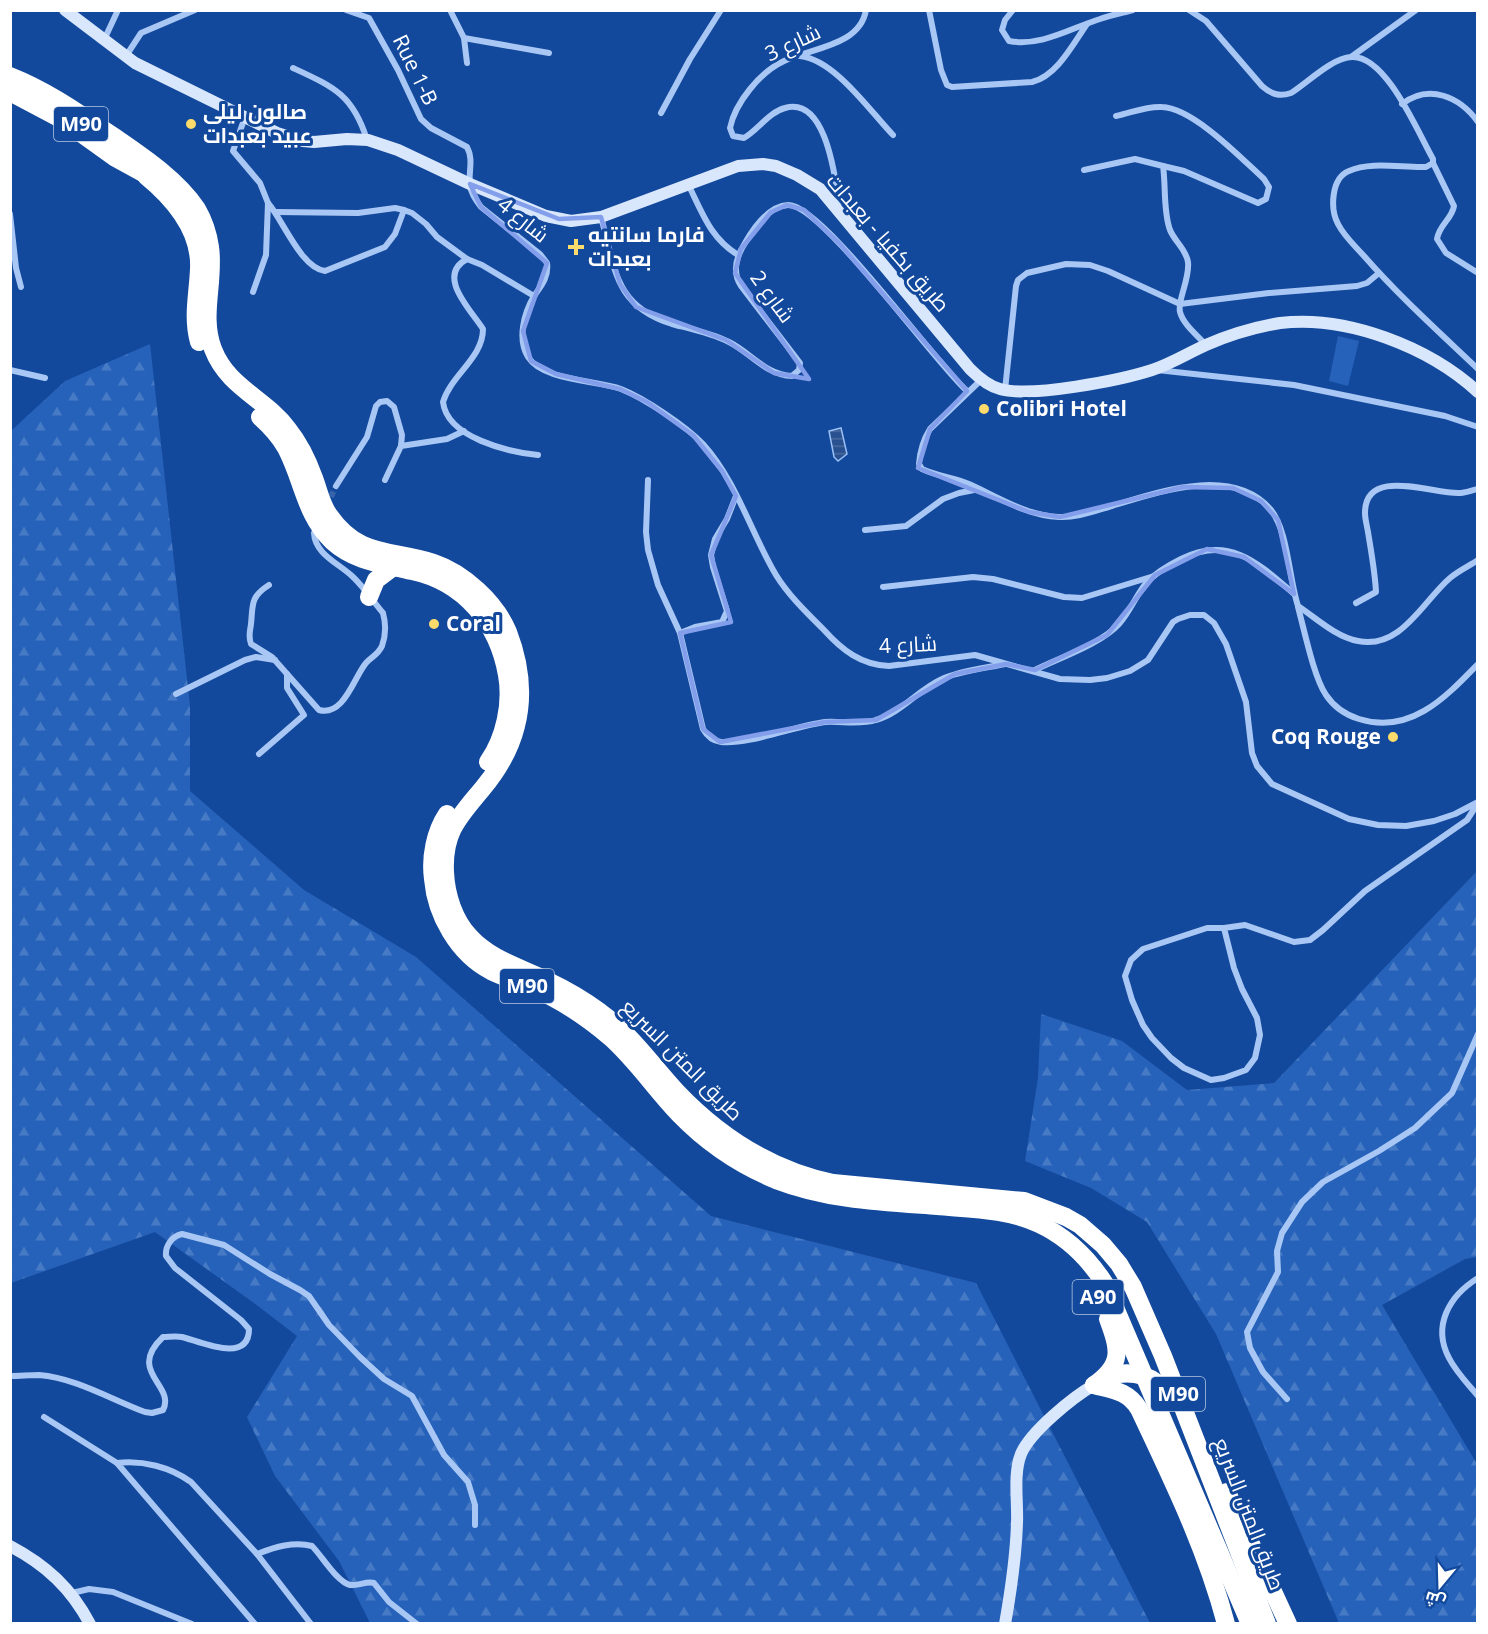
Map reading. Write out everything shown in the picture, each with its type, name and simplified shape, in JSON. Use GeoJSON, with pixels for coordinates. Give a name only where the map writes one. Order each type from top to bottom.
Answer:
{"type":"FeatureCollection","features":[{"type":"Feature","properties":{"kind":"highway"},"geometry":{"type":"LineString","coordinates":[[10,65],[83,102],[129,138],[145,166]]}},
{"type":"Feature","properties":{"kind":"highway","name":"M90"},"geometry":{"type":"LineString","coordinates":[[10,76],[56,98],[145,166]]}},
{"type":"Feature","properties":{"kind":"highway","name":"M90"},"geometry":{"type":"LineString","coordinates":[[10,83],[63,111],[119,153],[145,166]]}},
{"type":"Feature","properties":{"kind":"highway"},"geometry":{"type":"LineString","coordinates":[[10,92],[61,119],[114,157],[145,166]]}},
{"type":"Feature","properties":{"kind":"highway","name":"طريق المتن السريع"},"geometry":{"type":"LineString","coordinates":[[145,166],[176,204],[194,236],[199,266],[195,329],[206,362],[214,378],[226,391],[264,421],[280,439],[298,475],[314,519],[332,540],[356,557],[432,577],[469,600],[493,632],[505,662],[509,686],[508,707],[496,746],[483,770],[460,794],[445,817],[436,838],[432,872],[435,897],[447,926],[466,951],[489,970],[549,996],[595,1024],[632,1058],[690,1125],[756,1171],[801,1188],[836,1197],[972,1209],[1012,1215],[1051,1230],[1078,1251],[1095,1268],[1105,1284],[1250,1623]]}},
{"type":"Feature","properties":{"kind":"highway","name":"طريق المتن السريع"},"geometry":{"type":"LineString","coordinates":[[145,166],[190,201],[198,211],[207,230],[212,272],[207,326],[213,351],[233,382],[271,411],[288,428],[308,462],[326,511],[344,534],[368,548],[434,563],[449,570],[481,594],[505,625],[519,669],[518,724],[502,763],[457,819],[446,854],[448,894],[459,922],[469,937],[495,957],[574,993],[601,1012],[638,1044],[675,1090],[696,1110],[728,1138],[766,1160],[802,1175],[833,1183],[1024,1202],[1066,1217],[1080,1225],[1110,1253],[1133,1287],[1198,1445],[1267,1623]]}},
{"type":"Feature","properties":{"kind":"highway"},"geometry":{"type":"LineString","coordinates":[[369,597],[376,580],[392,568]]}},
{"type":"Feature","properties":{"kind":"highway","name":"A90"},"geometry":{"type":"LineString","coordinates":[[1032,1221],[1079,1266],[1104,1308],[1117,1346],[1115,1359],[1106,1378]]}},
{"type":"Feature","properties":{"kind":"highway"},"geometry":{"type":"LineString","coordinates":[[1106,1378],[1137,1374],[1150,1378],[1165,1394],[1221,1533],[1228,1547],[1240,1557]]}},
{"type":"Feature","properties":{"kind":"highway"},"geometry":{"type":"LineString","coordinates":[[1106,1378],[1134,1401],[1202,1547],[1227,1623]]}},
{"type":"Feature","properties":{"kind":"highway"},"geometry":{"type":"LineString","coordinates":[[1198,1445],[1222,1481],[1288,1623]]}},
{"type":"Feature","properties":{"kind":"highway"},"geometry":{"type":"LineString","coordinates":[[1202,1547],[1214,1556],[1234,1595],[1241,1600]]}},
{"type":"Feature","properties":{"kind":"main road","name":"طريق بكفيا - بعبدات"},"geometry":{"type":"LineString","coordinates":[[65,10],[125,57],[165,80],[277,133],[303,141],[368,140],[398,150],[470,184],[553,218],[571,221],[600,217],[738,166],[763,164],[786,169],[820,189],[969,369],[993,387],[1005,390],[1054,390],[1153,370],[1206,345],[1279,323],[1315,322],[1338,325],[1402,344],[1447,369],[1478,392]]}},
{"type":"Feature","properties":{"kind":"main road"},"geometry":{"type":"LineString","coordinates":[[1005,1623],[1014,1567],[1020,1455],[1027,1444],[1064,1405],[1106,1378]]}},
{"type":"Feature","properties":{"kind":"main road"},"geometry":{"type":"LineString","coordinates":[[10,1546],[34,1560],[72,1593],[90,1623]]}},
{"type":"Feature","properties":{"kind":"street"},"geometry":{"type":"LineString","coordinates":[[103,40],[118,10]]}},
{"type":"Feature","properties":{"kind":"street"},"geometry":{"type":"LineString","coordinates":[[125,57],[141,33],[195,10]]}},
{"type":"Feature","properties":{"kind":"street","name":"Rue 1-B"},"geometry":{"type":"LineString","coordinates":[[346,10],[369,18],[398,70],[421,119],[431,128],[462,144],[468,150],[471,160],[470,184]]}},
{"type":"Feature","properties":{"kind":"street"},"geometry":{"type":"LineString","coordinates":[[450,10],[464,38],[468,63]]}},
{"type":"Feature","properties":{"kind":"street"},"geometry":{"type":"LineString","coordinates":[[661,112],[690,59],[721,10]]}},
{"type":"Feature","properties":{"kind":"street","name":"شارع 3"},"geometry":{"type":"LineString","coordinates":[[837,209],[839,202],[833,159],[811,115],[797,108],[784,108],[744,138],[736,138],[730,133],[731,122],[743,100],[772,68],[796,56],[846,38],[861,26],[866,10]]}},
{"type":"Feature","properties":{"kind":"street"},"geometry":{"type":"LineString","coordinates":[[929,10],[941,70],[946,85],[951,87],[1040,80],[1052,70],[1087,24]]}},
{"type":"Feature","properties":{"kind":"street"},"geometry":{"type":"LineString","coordinates":[[1013,10],[1005,20],[1002,30],[1008,41],[1016,42],[1038,40],[1133,10]]}},
{"type":"Feature","properties":{"kind":"street"},"geometry":{"type":"LineString","coordinates":[[1189,10],[1206,21],[1262,87],[1272,94],[1285,95],[1336,62],[1351,57],[1416,10]]}},
{"type":"Feature","properties":{"kind":"street"},"geometry":{"type":"LineString","coordinates":[[464,38],[549,53]]}},
{"type":"Feature","properties":{"kind":"street"},"geometry":{"type":"LineString","coordinates":[[796,56],[809,57],[835,72],[892,135]]}},
{"type":"Feature","properties":{"kind":"street"},"geometry":{"type":"LineString","coordinates":[[1351,57],[1368,62],[1388,80],[1433,159],[1454,206],[1453,213],[1440,228],[1437,239],[1446,253],[1478,273]]}},
{"type":"Feature","properties":{"kind":"street"},"geometry":{"type":"LineString","coordinates":[[293,68],[324,82],[341,94],[357,113],[368,140]]}},
{"type":"Feature","properties":{"kind":"street"},"geometry":{"type":"LineString","coordinates":[[1402,104],[1419,95],[1447,96],[1466,107],[1478,122]]}},
{"type":"Feature","properties":{"kind":"street"},"geometry":{"type":"LineString","coordinates":[[1084,170],[1135,159],[1184,171],[1258,203],[1266,199],[1269,187],[1264,179],[1208,129],[1187,117],[1164,107],[1146,108],[1116,116]]}},
{"type":"Feature","properties":{"kind":"street"},"geometry":{"type":"LineString","coordinates":[[244,117],[233,151],[260,183],[268,203],[276,212],[290,240],[315,268],[325,271],[385,247],[395,234],[404,210]]}},
{"type":"Feature","properties":{"kind":"street"},"geometry":{"type":"LineString","coordinates":[[1433,163],[1429,166],[1357,168],[1346,171],[1340,178],[1334,199],[1335,215],[1338,224],[1379,273],[1478,369]]}},
{"type":"Feature","properties":{"kind":"street"},"geometry":{"type":"LineString","coordinates":[[1163,166],[1166,210],[1171,231],[1187,259],[1189,273],[1180,311],[1184,320],[1206,345]]}},
{"type":"Feature","properties":{"kind":"street","name":"شارع 4"},"geometry":{"type":"LineString","coordinates":[[470,184],[481,207],[540,254],[547,263],[546,275],[541,288],[534,296],[523,331],[524,349],[531,361],[556,374],[620,389],[647,402],[704,445],[723,471],[777,577],[836,642],[854,656],[877,666],[889,666],[975,655],[1035,670],[1060,679],[1076,681],[1107,678],[1130,671],[1148,660],[1173,622],[1185,616],[1204,615],[1214,623],[1226,644],[1246,702],[1252,753],[1257,766],[1272,784],[1349,819],[1378,825],[1406,826],[1434,821],[1478,803]]}},
{"type":"Feature","properties":{"kind":"street"},"geometry":{"type":"LineString","coordinates":[[688,184],[716,237],[738,255]]}},
{"type":"Feature","properties":{"kind":"street"},"geometry":{"type":"LineString","coordinates":[[253,292],[267,255],[268,203]]}},
{"type":"Feature","properties":{"kind":"street","name":"شارع 2"},"geometry":{"type":"LineString","coordinates":[[600,217],[620,284],[636,307],[658,318],[726,340],[774,373],[792,376],[799,370],[800,363],[739,283],[735,273],[738,255],[759,223],[771,212],[787,205],[804,210],[839,243],[967,391]]}},
{"type":"Feature","properties":{"kind":"street"},"geometry":{"type":"LineString","coordinates":[[276,212],[358,213],[395,208],[404,210],[412,213],[437,237],[467,259],[482,265],[534,296]]}},
{"type":"Feature","properties":{"kind":"street"},"geometry":{"type":"LineString","coordinates":[[10,214],[16,268],[21,286]]}},
{"type":"Feature","properties":{"kind":"street"},"geometry":{"type":"LineString","coordinates":[[467,259],[455,270],[454,284],[483,329],[482,342],[457,377],[443,402],[447,415],[464,431],[494,446],[538,455]]}},
{"type":"Feature","properties":{"kind":"street"},"geometry":{"type":"LineString","coordinates":[[1005,390],[1016,286],[1018,280],[1027,273],[1066,264],[1090,265],[1180,304],[1269,293],[1357,286],[1367,283],[1379,273]]}},
{"type":"Feature","properties":{"kind":"street"},"geometry":{"type":"LineString","coordinates":[[10,370],[45,378]]}},
{"type":"Feature","properties":{"kind":"street"},"geometry":{"type":"LineString","coordinates":[[1153,370],[1294,385],[1445,416],[1478,427]]}},
{"type":"Feature","properties":{"kind":"street"},"geometry":{"type":"LineString","coordinates":[[981,380],[930,429],[922,445],[919,464],[925,470],[968,483],[1029,512],[1060,517],[1095,512],[1183,487],[1216,485],[1249,494],[1261,501],[1278,520],[1294,594],[1318,676],[1325,694],[1344,713],[1363,720],[1403,722],[1420,714],[1454,689],[1478,664]]}},
{"type":"Feature","properties":{"kind":"street"},"geometry":{"type":"LineString","coordinates":[[336,486],[367,437],[376,406],[380,402],[387,401],[394,407],[402,435],[401,446],[385,480]]}},
{"type":"Feature","properties":{"kind":"street"},"geometry":{"type":"LineString","coordinates":[[401,446],[447,439],[464,431]]}},
{"type":"Feature","properties":{"kind":"street"},"geometry":{"type":"LineString","coordinates":[[648,480],[646,532],[648,550],[658,585],[680,633],[703,729],[707,736],[720,742],[738,741],[825,722],[876,720],[899,708],[943,678],[1006,664]]}},
{"type":"Feature","properties":{"kind":"street"},"geometry":{"type":"LineString","coordinates":[[1356,603],[1376,592],[1365,512],[1371,493],[1383,487],[1393,486],[1460,493],[1478,489]]}},
{"type":"Feature","properties":{"kind":"street"},"geometry":{"type":"LineString","coordinates":[[865,530],[906,526],[943,499],[979,489]]}},
{"type":"Feature","properties":{"kind":"street"},"geometry":{"type":"LineString","coordinates":[[680,633],[695,627],[720,623],[726,618],[727,611],[713,567],[712,549],[736,496]]}},
{"type":"Feature","properties":{"kind":"street"},"geometry":{"type":"LineString","coordinates":[[269,585],[253,601],[249,634],[251,644],[275,660],[319,710],[335,708],[354,684],[366,663],[375,657],[381,647],[385,634],[385,619],[383,613],[351,574],[321,551],[314,539],[314,533]]}},
{"type":"Feature","properties":{"kind":"street"},"geometry":{"type":"LineString","coordinates":[[883,587],[973,577],[993,579],[1064,597],[1082,598],[1155,575],[1191,554],[1219,548],[1262,566],[1294,594]]}},
{"type":"Feature","properties":{"kind":"street"},"geometry":{"type":"LineString","coordinates":[[1298,606],[1342,636],[1359,641],[1381,640],[1394,635],[1405,626],[1450,578],[1478,560]]}},
{"type":"Feature","properties":{"kind":"street"},"geometry":{"type":"LineString","coordinates":[[1035,670],[1107,635],[1119,625],[1146,584],[1155,575]]}},
{"type":"Feature","properties":{"kind":"street"},"geometry":{"type":"LineString","coordinates":[[176,694],[245,660],[256,657],[275,660]]}},
{"type":"Feature","properties":{"kind":"street"},"geometry":{"type":"LineString","coordinates":[[259,754],[304,714],[287,688],[287,674]]}},
{"type":"Feature","properties":{"kind":"street"},"geometry":{"type":"LineString","coordinates":[[1224,928],[1234,968],[1257,1018],[1260,1035],[1255,1058],[1246,1070],[1211,1080],[1184,1068],[1170,1058],[1143,1025],[1125,976],[1131,960],[1143,949],[1206,928],[1253,926],[1294,942],[1310,940],[1365,891],[1467,820],[1478,803]]}},
{"type":"Feature","properties":{"kind":"street"},"geometry":{"type":"LineString","coordinates":[[1287,1399],[1263,1372],[1250,1348],[1247,1332],[1278,1272],[1277,1251],[1282,1233],[1302,1202],[1323,1182],[1415,1128],[1452,1093],[1478,1034]]}},
{"type":"Feature","properties":{"kind":"street"},"geometry":{"type":"LineString","coordinates":[[10,1376],[39,1375],[59,1378],[145,1412],[163,1410],[166,1401],[149,1361],[152,1347],[163,1337],[181,1337],[216,1348],[227,1348],[238,1347],[248,1337],[249,1329],[241,1320],[175,1268],[166,1256],[168,1245],[173,1238],[182,1234],[216,1242],[309,1296],[321,1316],[353,1350],[384,1379],[412,1396],[444,1455],[468,1482],[475,1505],[476,1525]]}},
{"type":"Feature","properties":{"kind":"street"},"geometry":{"type":"LineString","coordinates":[[1478,1278],[1452,1299],[1442,1333],[1443,1345],[1448,1358],[1478,1396]]}},
{"type":"Feature","properties":{"kind":"street"},"geometry":{"type":"LineString","coordinates":[[44,1417],[117,1462],[255,1623]]}},
{"type":"Feature","properties":{"kind":"street"},"geometry":{"type":"LineString","coordinates":[[117,1462],[133,1461],[181,1475],[199,1489],[257,1554],[311,1623]]}},
{"type":"Feature","properties":{"kind":"street"},"geometry":{"type":"LineString","coordinates":[[257,1554],[294,1544],[312,1546],[343,1582],[354,1585],[374,1583],[389,1602],[417,1623]]}},
{"type":"Feature","properties":{"kind":"street"},"geometry":{"type":"LineString","coordinates":[[72,1593],[89,1589],[107,1591],[192,1623]]}},
{"type":"Feature","properties":{"kind":"highlighted area"},"geometry":{"type":"Polygon","coordinates":[[[470,184],[559,219],[601,217],[620,284],[636,307],[726,340],[774,373],[809,379],[735,273],[741,249],[771,212],[787,205],[804,210],[839,243],[967,391],[930,429],[918,468],[1029,512],[1060,517],[1183,487],[1233,488],[1261,501],[1278,520],[1294,594],[1244,557],[1207,549],[1155,575],[1107,635],[1035,670],[1006,664],[955,674],[876,720],[825,722],[720,742],[703,729],[680,633],[731,622],[711,555],[736,496],[722,471],[693,435],[647,402],[620,389],[556,374],[531,361],[523,331],[547,263],[481,207],[470,184]]]}},
{"type":"Feature","properties":{"kind":"green space"},"geometry":{"type":"Polygon","coordinates":[[[1338,336],[1359,341],[1348,386],[1329,381],[1338,336]]]}},
{"type":"Feature","properties":{"kind":"green space"},"geometry":{"type":"Polygon","coordinates":[[[150,344],[190,706],[190,791],[304,890],[416,957],[711,1216],[976,1283],[1150,1623],[370,1623],[339,1561],[275,1476],[247,1417],[297,1336],[155,1232],[11,1283],[11,431],[65,381],[150,344]]]}},
{"type":"Feature","properties":{"kind":"green space"},"geometry":{"type":"Polygon","coordinates":[[[1477,871],[1477,1257],[1465,1259],[1382,1305],[1477,1464],[1477,1623],[1339,1623],[1216,1334],[1147,1222],[1091,1188],[1025,1161],[1038,1078],[1041,1014],[1122,1041],[1187,1090],[1274,1083],[1477,871]]]}},
{"type":"Feature","properties":{"kind":"shaded area"},"geometry":{"type":"Polygon","coordinates":[[[841,428],[847,454],[838,461],[834,457],[829,431],[841,428]]]}},
{"type":"Feature","properties":{"kind":"tunnel"},"geometry":{"type":"LineString","coordinates":[[327,505],[336,486]]}},
{"type":"Feature","properties":{"kind":"place","name":"صالون ليلى عبيد بعبدات"},"geometry":{"type":"Point","coordinates":[191,124]}},
{"type":"Feature","properties":{"kind":"place","name":"فارما سانتيه بعبدات"},"geometry":{"type":"Point","coordinates":[576,247]}},
{"type":"Feature","properties":{"kind":"place","name":"Colibri Hotel"},"geometry":{"type":"Point","coordinates":[984,409]}},
{"type":"Feature","properties":{"kind":"place","name":"Coral"},"geometry":{"type":"Point","coordinates":[434,624]}},
{"type":"Feature","properties":{"kind":"place","name":"Coq Rouge"},"geometry":{"type":"Point","coordinates":[1393,737]}}]}
